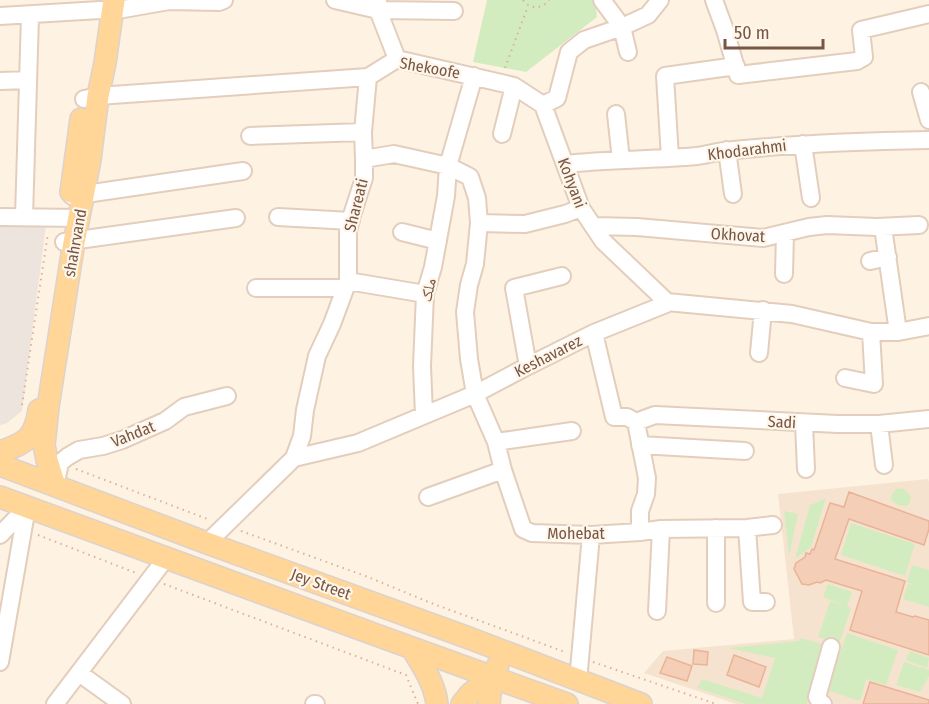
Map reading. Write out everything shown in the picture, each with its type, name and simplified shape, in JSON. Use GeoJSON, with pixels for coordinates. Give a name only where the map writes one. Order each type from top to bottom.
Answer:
{"type":"FeatureCollection","features":[{"type":"Feature","properties":{"kind":"main road","name":"shahrvand"},"geometry":{"type":"LineString","coordinates":[[55,486],[44,445],[69,241],[66,218],[90,160],[91,98],[105,63],[107,5]]}},
{"type":"Feature","properties":{"kind":"main road","name":"shahrvand"},"geometry":{"type":"LineString","coordinates":[[0,452],[28,439],[37,426],[69,241]]}},
{"type":"Feature","properties":{"kind":"main road","name":"Jey Street"},"geometry":{"type":"LineString","coordinates":[[0,465],[641,704]]}},
{"type":"Feature","properties":{"kind":"main road","name":"Jey Street"},"geometry":{"type":"LineString","coordinates":[[0,497],[25,517],[166,558],[567,704]]}},
{"type":"Feature","properties":{"kind":"main road"},"geometry":{"type":"LineString","coordinates":[[412,648],[426,672],[437,704]]}},
{"type":"Feature","properties":{"kind":"main road"},"geometry":{"type":"LineString","coordinates":[[489,704],[492,677],[505,652]]}},
{"type":"Feature","properties":{"kind":"main road"},"geometry":{"type":"LineString","coordinates":[[462,704],[470,694],[492,677]]}},
{"type":"Feature","properties":{"kind":"street"},"geometry":{"type":"LineString","coordinates":[[0,16],[30,16],[107,5],[224,0]]}},
{"type":"Feature","properties":{"kind":"street"},"geometry":{"type":"LineString","coordinates":[[335,0],[454,10]]}},
{"type":"Feature","properties":{"kind":"street"},"geometry":{"type":"LineString","coordinates":[[602,0],[622,27],[628,52]]}},
{"type":"Feature","properties":{"kind":"street"},"geometry":{"type":"LineString","coordinates":[[543,105],[557,98],[568,52],[584,40],[648,15],[660,0]]}},
{"type":"Feature","properties":{"kind":"street"},"geometry":{"type":"LineString","coordinates":[[714,0],[737,70]]}},
{"type":"Feature","properties":{"kind":"street"},"geometry":{"type":"LineString","coordinates":[[378,5],[397,59]]}},
{"type":"Feature","properties":{"kind":"street"},"geometry":{"type":"LineString","coordinates":[[670,158],[665,76],[857,61],[864,57],[861,30],[929,14]]}},
{"type":"Feature","properties":{"kind":"street"},"geometry":{"type":"LineString","coordinates":[[24,217],[30,16]]}},
{"type":"Feature","properties":{"kind":"street","name":"Shekoofe"},"geometry":{"type":"LineString","coordinates":[[91,98],[368,76],[397,59],[507,84],[543,105]]}},
{"type":"Feature","properties":{"kind":"street"},"geometry":{"type":"LineString","coordinates":[[364,159],[363,132],[368,76]]}},
{"type":"Feature","properties":{"kind":"street"},"geometry":{"type":"LineString","coordinates":[[448,166],[474,76]]}},
{"type":"Feature","properties":{"kind":"street"},"geometry":{"type":"LineString","coordinates":[[0,81],[28,80]]}},
{"type":"Feature","properties":{"kind":"street"},"geometry":{"type":"LineString","coordinates":[[502,134],[507,84]]}},
{"type":"Feature","properties":{"kind":"street"},"geometry":{"type":"LineString","coordinates":[[920,92],[929,120]]}},
{"type":"Feature","properties":{"kind":"street","name":"Kohyani"},"geometry":{"type":"LineString","coordinates":[[543,105],[581,208],[603,241],[667,302]]}},
{"type":"Feature","properties":{"kind":"street"},"geometry":{"type":"LineString","coordinates":[[616,114],[621,160]]}},
{"type":"Feature","properties":{"kind":"street"},"geometry":{"type":"LineString","coordinates":[[250,136],[363,132]]}},
{"type":"Feature","properties":{"kind":"street","name":"Khodarahmi"},"geometry":{"type":"LineString","coordinates":[[565,164],[701,156],[727,150],[803,144],[929,140]]}},
{"type":"Feature","properties":{"kind":"street"},"geometry":{"type":"LineString","coordinates":[[803,144],[811,198]]}},
{"type":"Feature","properties":{"kind":"street"},"geometry":{"type":"LineString","coordinates":[[727,150],[733,194]]}},
{"type":"Feature","properties":{"kind":"street","name":"Shareati"},"geometry":{"type":"LineString","coordinates":[[294,458],[302,436],[305,410],[317,356],[332,324],[346,284],[348,231],[364,178],[364,159],[394,154],[448,166]]}},
{"type":"Feature","properties":{"kind":"street","name":"Mohebat"},"geometry":{"type":"LineString","coordinates":[[448,166],[470,177],[477,198],[480,223],[475,264],[465,312],[468,359],[476,394],[496,442],[523,530],[532,533],[591,535],[661,529],[747,528],[773,525]]}},
{"type":"Feature","properties":{"kind":"street","name":"ملک"},"geometry":{"type":"LineString","coordinates":[[424,415],[422,366],[425,294],[438,241],[446,196],[448,166]]}},
{"type":"Feature","properties":{"kind":"street"},"geometry":{"type":"LineString","coordinates":[[77,195],[243,171]]}},
{"type":"Feature","properties":{"kind":"street"},"geometry":{"type":"LineString","coordinates":[[480,223],[525,224],[581,208]]}},
{"type":"Feature","properties":{"kind":"street"},"geometry":{"type":"LineString","coordinates":[[279,217],[351,221]]}},
{"type":"Feature","properties":{"kind":"street"},"geometry":{"type":"LineString","coordinates":[[0,218],[66,218]]}},
{"type":"Feature","properties":{"kind":"street"},"geometry":{"type":"LineString","coordinates":[[69,241],[236,218]]}},
{"type":"Feature","properties":{"kind":"street","name":"Okhovat"},"geometry":{"type":"LineString","coordinates":[[593,226],[637,227],[763,238],[827,225],[919,225]]}},
{"type":"Feature","properties":{"kind":"street"},"geometry":{"type":"LineString","coordinates":[[883,226],[898,332]]}},
{"type":"Feature","properties":{"kind":"street"},"geometry":{"type":"LineString","coordinates":[[402,232],[438,241]]}},
{"type":"Feature","properties":{"kind":"street"},"geometry":{"type":"LineString","coordinates":[[784,274],[785,234]]}},
{"type":"Feature","properties":{"kind":"street"},"geometry":{"type":"LineString","coordinates":[[870,261],[888,257]]}},
{"type":"Feature","properties":{"kind":"street"},"geometry":{"type":"LineString","coordinates":[[528,366],[513,288],[562,276]]}},
{"type":"Feature","properties":{"kind":"street"},"geometry":{"type":"LineString","coordinates":[[256,288],[346,284],[425,294]]}},
{"type":"Feature","properties":{"kind":"street","name":"Keshavarez"},"geometry":{"type":"LineString","coordinates":[[294,458],[358,443],[476,394],[594,333],[667,302],[792,314],[871,332],[898,332],[929,326]]}},
{"type":"Feature","properties":{"kind":"street"},"geometry":{"type":"LineString","coordinates":[[759,353],[763,310]]}},
{"type":"Feature","properties":{"kind":"street"},"geometry":{"type":"LineString","coordinates":[[845,378],[874,384],[871,332]]}},
{"type":"Feature","properties":{"kind":"street"},"geometry":{"type":"LineString","coordinates":[[594,333],[614,417],[627,417],[636,422],[647,478],[646,494],[639,511],[640,532]]}},
{"type":"Feature","properties":{"kind":"street","name":"Vahdat"},"geometry":{"type":"LineString","coordinates":[[60,463],[79,450],[103,446],[142,432],[165,421],[184,407],[227,396]]}},
{"type":"Feature","properties":{"kind":"street","name":"Sadi"},"geometry":{"type":"LineString","coordinates":[[636,422],[655,415],[804,423],[879,424],[929,419]]}},
{"type":"Feature","properties":{"kind":"street"},"geometry":{"type":"LineString","coordinates":[[804,423],[806,469]]}},
{"type":"Feature","properties":{"kind":"street"},"geometry":{"type":"LineString","coordinates":[[879,424],[884,465]]}},
{"type":"Feature","properties":{"kind":"street"},"geometry":{"type":"LineString","coordinates":[[496,442],[572,431]]}},
{"type":"Feature","properties":{"kind":"street"},"geometry":{"type":"LineString","coordinates":[[640,445],[745,451]]}},
{"type":"Feature","properties":{"kind":"street"},"geometry":{"type":"LineString","coordinates":[[207,543],[294,458]]}},
{"type":"Feature","properties":{"kind":"street"},"geometry":{"type":"LineString","coordinates":[[55,486],[60,463]]}},
{"type":"Feature","properties":{"kind":"street"},"geometry":{"type":"LineString","coordinates":[[428,497],[503,470]]}},
{"type":"Feature","properties":{"kind":"street"},"geometry":{"type":"LineString","coordinates":[[0,536],[25,517]]}},
{"type":"Feature","properties":{"kind":"street"},"geometry":{"type":"LineString","coordinates":[[0,662],[25,517]]}},
{"type":"Feature","properties":{"kind":"street"},"geometry":{"type":"LineString","coordinates":[[716,528],[716,603]]}},
{"type":"Feature","properties":{"kind":"street"},"geometry":{"type":"LineString","coordinates":[[747,528],[752,602],[766,602]]}},
{"type":"Feature","properties":{"kind":"street"},"geometry":{"type":"LineString","coordinates":[[657,611],[661,529]]}},
{"type":"Feature","properties":{"kind":"street"},"geometry":{"type":"LineString","coordinates":[[578,681],[591,535]]}},
{"type":"Feature","properties":{"kind":"street"},"geometry":{"type":"LineString","coordinates":[[55,704],[166,558]]}},
{"type":"Feature","properties":{"kind":"street"},"geometry":{"type":"LineString","coordinates":[[824,704],[817,697],[831,647]]}},
{"type":"Feature","properties":{"kind":"street"},"geometry":{"type":"LineString","coordinates":[[79,674],[122,704]]}},
{"type":"Feature","properties":{"kind":"path"},"geometry":{"type":"LineString","coordinates":[[523,0],[528,6],[538,7],[549,0]]}},
{"type":"Feature","properties":{"kind":"path"},"geometry":{"type":"LineString","coordinates":[[507,84],[528,6]]}},
{"type":"Feature","properties":{"kind":"path"},"geometry":{"type":"LineString","coordinates":[[22,405],[66,218]]}},
{"type":"Feature","properties":{"kind":"path"},"geometry":{"type":"LineString","coordinates":[[60,463],[580,658],[716,704]]}},
{"type":"Feature","properties":{"kind":"path"},"geometry":{"type":"LineString","coordinates":[[25,517],[43,538],[406,675],[418,704]]}},
{"type":"Feature","properties":{"kind":"shaded area"},"geometry":{"type":"Polygon","coordinates":[[[0,223],[46,225],[22,411],[7,423],[0,425],[0,223]]]}},
{"type":"Feature","properties":{"kind":"shaded area"},"geometry":{"type":"Polygon","coordinates":[[[928,479],[929,704],[736,704],[644,673],[663,651],[794,639],[778,494],[928,479]]]}},
{"type":"Feature","properties":{"kind":"green space"},"geometry":{"type":"Polygon","coordinates":[[[487,0],[595,0],[597,17],[526,72],[473,62],[487,0]]]}},
{"type":"Feature","properties":{"kind":"green space"},"geometry":{"type":"Polygon","coordinates":[[[903,488],[911,496],[910,503],[906,506],[896,504],[890,497],[896,489],[903,488]]]}},
{"type":"Feature","properties":{"kind":"green space"},"geometry":{"type":"Polygon","coordinates":[[[826,498],[811,547],[795,559],[810,505],[826,498]]]}},
{"type":"Feature","properties":{"kind":"green space"},"geometry":{"type":"Polygon","coordinates":[[[784,511],[798,514],[789,556],[784,511]]]}},
{"type":"Feature","properties":{"kind":"green space"},"geometry":{"type":"Polygon","coordinates":[[[851,523],[915,544],[905,576],[841,555],[851,523]]]}},
{"type":"Feature","properties":{"kind":"green space"},"geometry":{"type":"Polygon","coordinates":[[[912,565],[929,570],[929,607],[903,599],[908,584],[914,585],[907,582],[912,565]]]}},
{"type":"Feature","properties":{"kind":"green space"},"geometry":{"type":"Polygon","coordinates":[[[828,584],[852,592],[847,606],[851,608],[839,644],[818,637],[830,601],[846,606],[823,597],[828,584]]]}},
{"type":"Feature","properties":{"kind":"green space"},"geometry":{"type":"Polygon","coordinates":[[[847,633],[898,650],[886,685],[866,679],[861,699],[856,700],[827,690],[847,633]]]}},
{"type":"Feature","properties":{"kind":"green space"},"geometry":{"type":"Polygon","coordinates":[[[801,638],[822,644],[807,704],[746,704],[697,688],[702,679],[762,698],[775,658],[728,648],[799,641],[801,638]]]}},
{"type":"Feature","properties":{"kind":"green space"},"geometry":{"type":"Polygon","coordinates":[[[910,651],[929,658],[927,668],[906,660],[910,651]]]}},
{"type":"Feature","properties":{"kind":"green space"},"geometry":{"type":"Polygon","coordinates":[[[904,662],[929,670],[929,676],[920,692],[896,685],[904,662]]]}},
{"type":"Feature","properties":{"kind":"building"},"geometry":{"type":"Polygon","coordinates":[[[849,492],[929,521],[924,545],[849,519],[835,559],[905,581],[896,612],[929,620],[929,655],[850,630],[862,591],[826,580],[809,585],[802,584],[794,569],[796,563],[805,557],[806,553],[810,554],[812,549],[814,550],[830,503],[844,507],[849,492]]]}},
{"type":"Feature","properties":{"kind":"building"},"geometry":{"type":"Polygon","coordinates":[[[694,650],[708,652],[707,665],[693,664],[694,650]]]}},
{"type":"Feature","properties":{"kind":"building"},"geometry":{"type":"Polygon","coordinates":[[[734,655],[766,667],[759,687],[727,675],[734,655]]]}},
{"type":"Feature","properties":{"kind":"building"},"geometry":{"type":"Polygon","coordinates":[[[667,657],[692,666],[687,681],[660,673],[667,657]]]}},
{"type":"Feature","properties":{"kind":"building"},"geometry":{"type":"Polygon","coordinates":[[[870,682],[929,700],[929,704],[863,704],[870,682]]]}}]}
